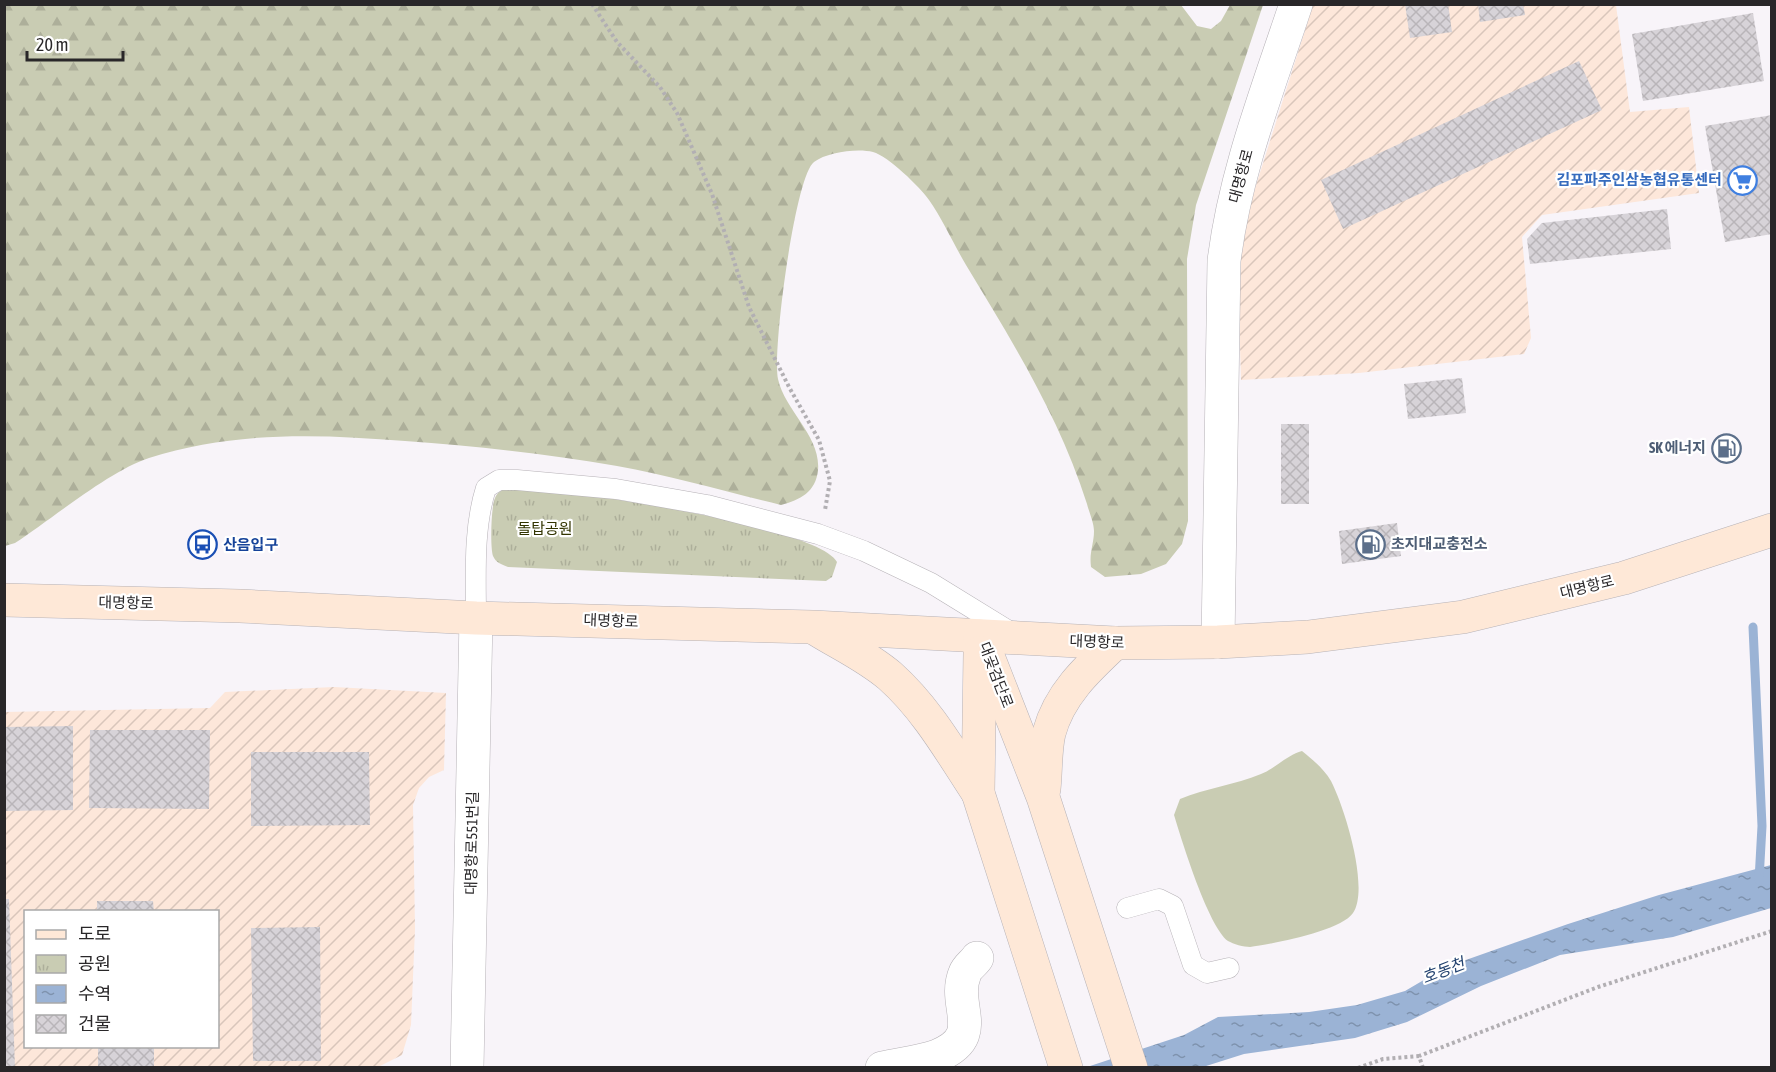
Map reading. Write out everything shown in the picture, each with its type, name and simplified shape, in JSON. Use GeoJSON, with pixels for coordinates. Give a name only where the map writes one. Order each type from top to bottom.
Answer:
{"type":"FeatureCollection","features":[{"type":"Feature","properties":{"kind":"main road","name":"대명항로"},"geometry":{"type":"LineString","coordinates":[[4,600],[240,606],[476,618],[813,627],[1114,644],[1218,642],[1308,637],[1463,617],[1624,578],[1772,530]]}},
{"type":"Feature","properties":{"kind":"main road"},"geometry":{"type":"LineString","coordinates":[[813,627],[888,675],[913,699],[930,718],[978,794]]}},
{"type":"Feature","properties":{"kind":"main road","name":"대곶검단로"},"geometry":{"type":"LineString","coordinates":[[980,636],[978,794],[1066,1068]]}},
{"type":"Feature","properties":{"kind":"main road","name":"대곶검단로"},"geometry":{"type":"LineString","coordinates":[[980,636],[1043,797],[1131,1068]]}},
{"type":"Feature","properties":{"kind":"main road"},"geometry":{"type":"LineString","coordinates":[[1043,797],[1049,733],[1063,700],[1081,674],[1114,644]]}},
{"type":"Feature","properties":{"kind":"street","name":"대명항로"},"geometry":{"type":"LineString","coordinates":[[1218,642],[1224,261],[1229,223],[1244,163],[1296,4]]}},
{"type":"Feature","properties":{"kind":"street","name":"대명항로551번길"},"geometry":{"type":"LineString","coordinates":[[467,1068],[476,618]]}},
{"type":"Feature","properties":{"kind":"street"},"geometry":{"type":"LineString","coordinates":[[882,1068],[936,1056],[960,1043],[967,1023],[962,990],[965,971],[977,958]]}},
{"type":"Feature","properties":{"kind":"lane"},"geometry":{"type":"LineString","coordinates":[[476,618],[476,561],[482,501],[486,488],[499,480],[556,481],[707,505],[818,534],[864,551],[931,583],[1019,638]]}},
{"type":"Feature","properties":{"kind":"lane"},"geometry":{"type":"LineString","coordinates":[[1127,908],[1159,899],[1173,906],[1193,965],[1207,973],[1229,968]]}},
{"type":"Feature","properties":{"kind":"path"},"geometry":{"type":"LineString","coordinates":[[592,4],[617,42],[660,87],[677,112],[712,194],[749,307],[784,378],[819,440],[830,481],[829,497],[818,534]]}},
{"type":"Feature","properties":{"kind":"path"},"geometry":{"type":"LineString","coordinates":[[1358,1068],[1383,1059],[1419,1056],[1599,987],[1772,931]]}},
{"type":"Feature","properties":{"kind":"path"},"geometry":{"type":"LineString","coordinates":[[1419,1056],[1423,1068]]}},
{"type":"Feature","properties":{"kind":"shaded area"},"geometry":{"type":"Polygon","coordinates":[[[1313,5],[1616,5],[1630,112],[1689,107],[1699,193],[1542,215],[1522,237],[1531,338],[1524,354],[1359,373],[1241,380],[1238,279],[1245,220],[1313,5]]]}},
{"type":"Feature","properties":{"kind":"shaded area"},"geometry":{"type":"Polygon","coordinates":[[[334,687],[446,693],[444,770],[429,777],[419,788],[413,805],[415,929],[411,1025],[402,1055],[376,1068],[5,1067],[4,712],[210,708],[225,692],[334,687]]]}},
{"type":"Feature","properties":{"kind":"green space"},"geometry":{"type":"Polygon","coordinates":[[[5,5],[1181,5],[1197,26],[1211,29],[1221,21],[1230,5],[1263,5],[1196,205],[1187,259],[1188,521],[1182,544],[1166,564],[1141,574],[1105,577],[1091,567],[1094,531],[1087,504],[1063,441],[1034,381],[925,194],[887,159],[873,152],[859,150],[834,153],[814,162],[807,174],[793,230],[778,336],[778,379],[782,391],[814,446],[818,470],[814,484],[806,494],[795,501],[781,505],[638,470],[511,451],[340,437],[276,437],[212,443],[181,449],[133,464],[81,496],[15,543],[5,546],[5,5]]]}},
{"type":"Feature","properties":{"kind":"green space","name":"돌탑공원"},"geometry":{"type":"Polygon","coordinates":[[[510,486],[630,502],[737,522],[784,535],[819,548],[837,562],[832,577],[826,581],[508,567],[497,562],[493,556],[491,527],[495,498],[499,492],[510,486]]]}},
{"type":"Feature","properties":{"kind":"green space"},"geometry":{"type":"Polygon","coordinates":[[[1302,751],[1318,764],[1331,781],[1348,827],[1359,885],[1353,913],[1346,920],[1321,931],[1289,940],[1250,947],[1236,944],[1228,941],[1212,919],[1196,882],[1174,815],[1180,799],[1261,774],[1291,755],[1302,751]]]}},
{"type":"Feature","properties":{"kind":"water","name":"호동천"},"geometry":{"type":"Polygon","coordinates":[[[1771,865],[1771,908],[1673,937],[1560,955],[1481,986],[1407,1022],[1355,1038],[1244,1054],[1203,1067],[1084,1068],[1184,1035],[1218,1017],[1309,1012],[1357,1005],[1405,991],[1446,967],[1568,924],[1659,895],[1771,865]]]}},
{"type":"Feature","properties":{"kind":"building"},"geometry":{"type":"Polygon","coordinates":[[[1405,4],[1448,4],[1452,32],[1410,38],[1405,4]]]}},
{"type":"Feature","properties":{"kind":"building"},"geometry":{"type":"Polygon","coordinates":[[[1478,4],[1523,4],[1525,15],[1480,22],[1478,4]]]}},
{"type":"Feature","properties":{"kind":"building"},"geometry":{"type":"Polygon","coordinates":[[[1753,13],[1764,81],[1643,101],[1632,34],[1753,13]]]}},
{"type":"Feature","properties":{"kind":"building"},"geometry":{"type":"Polygon","coordinates":[[[1579,61],[1602,110],[1343,229],[1321,180],[1579,61]]]}},
{"type":"Feature","properties":{"kind":"building","name":"김포파주인삼농협유통센터"},"geometry":{"type":"Polygon","coordinates":[[[1772,115],[1772,234],[1725,242],[1705,126],[1772,115]]]}},
{"type":"Feature","properties":{"kind":"building"},"geometry":{"type":"Polygon","coordinates":[[[1667,209],[1671,249],[1530,264],[1527,239],[1542,223],[1667,209]]]}},
{"type":"Feature","properties":{"kind":"building"},"geometry":{"type":"Polygon","coordinates":[[[1462,378],[1466,413],[1408,419],[1404,384],[1462,378]]]}},
{"type":"Feature","properties":{"kind":"building"},"geometry":{"type":"Polygon","coordinates":[[[1281,424],[1309,424],[1309,504],[1281,504],[1281,424]]]}},
{"type":"Feature","properties":{"kind":"building","name":"초지대교충전소"},"geometry":{"type":"Polygon","coordinates":[[[1397,523],[1401,556],[1342,564],[1339,531],[1397,523]]]}},
{"type":"Feature","properties":{"kind":"building"},"geometry":{"type":"Polygon","coordinates":[[[73,726],[73,810],[4,811],[4,727],[73,726]]]}},
{"type":"Feature","properties":{"kind":"building"},"geometry":{"type":"Polygon","coordinates":[[[90,730],[210,730],[209,809],[89,808],[90,730]]]}},
{"type":"Feature","properties":{"kind":"building"},"geometry":{"type":"Polygon","coordinates":[[[251,752],[369,752],[370,825],[251,826],[251,752]]]}},
{"type":"Feature","properties":{"kind":"building"},"geometry":{"type":"Polygon","coordinates":[[[5,899],[9,899],[15,1068],[5,1068],[5,899]]]}},
{"type":"Feature","properties":{"kind":"building"},"geometry":{"type":"Polygon","coordinates":[[[97,901],[153,901],[154,910],[97,910],[97,901]]]}},
{"type":"Feature","properties":{"kind":"building"},"geometry":{"type":"Polygon","coordinates":[[[320,927],[321,1061],[253,1061],[251,928],[320,927]]]}},
{"type":"Feature","properties":{"kind":"building"},"geometry":{"type":"Polygon","coordinates":[[[98,1048],[154,1048],[154,1068],[98,1068],[98,1048]]]}},
{"type":"Feature","properties":{"kind":"waterway"},"geometry":{"type":"LineString","coordinates":[[1753,627],[1762,826],[1759,880]]}},
{"type":"Feature","properties":{"kind":"place","name":"김포파주인삼농협유통센터"},"geometry":{"type":"Point","coordinates":[1743,180]}},
{"type":"Feature","properties":{"kind":"place","name":"SK 에너지"},"geometry":{"type":"Point","coordinates":[1727,448]}},
{"type":"Feature","properties":{"kind":"place","name":"초지대교충전소"},"geometry":{"type":"Point","coordinates":[1370,544]}},
{"type":"Feature","properties":{"kind":"place","name":"산음입구"},"geometry":{"type":"Point","coordinates":[202,545]}}]}
